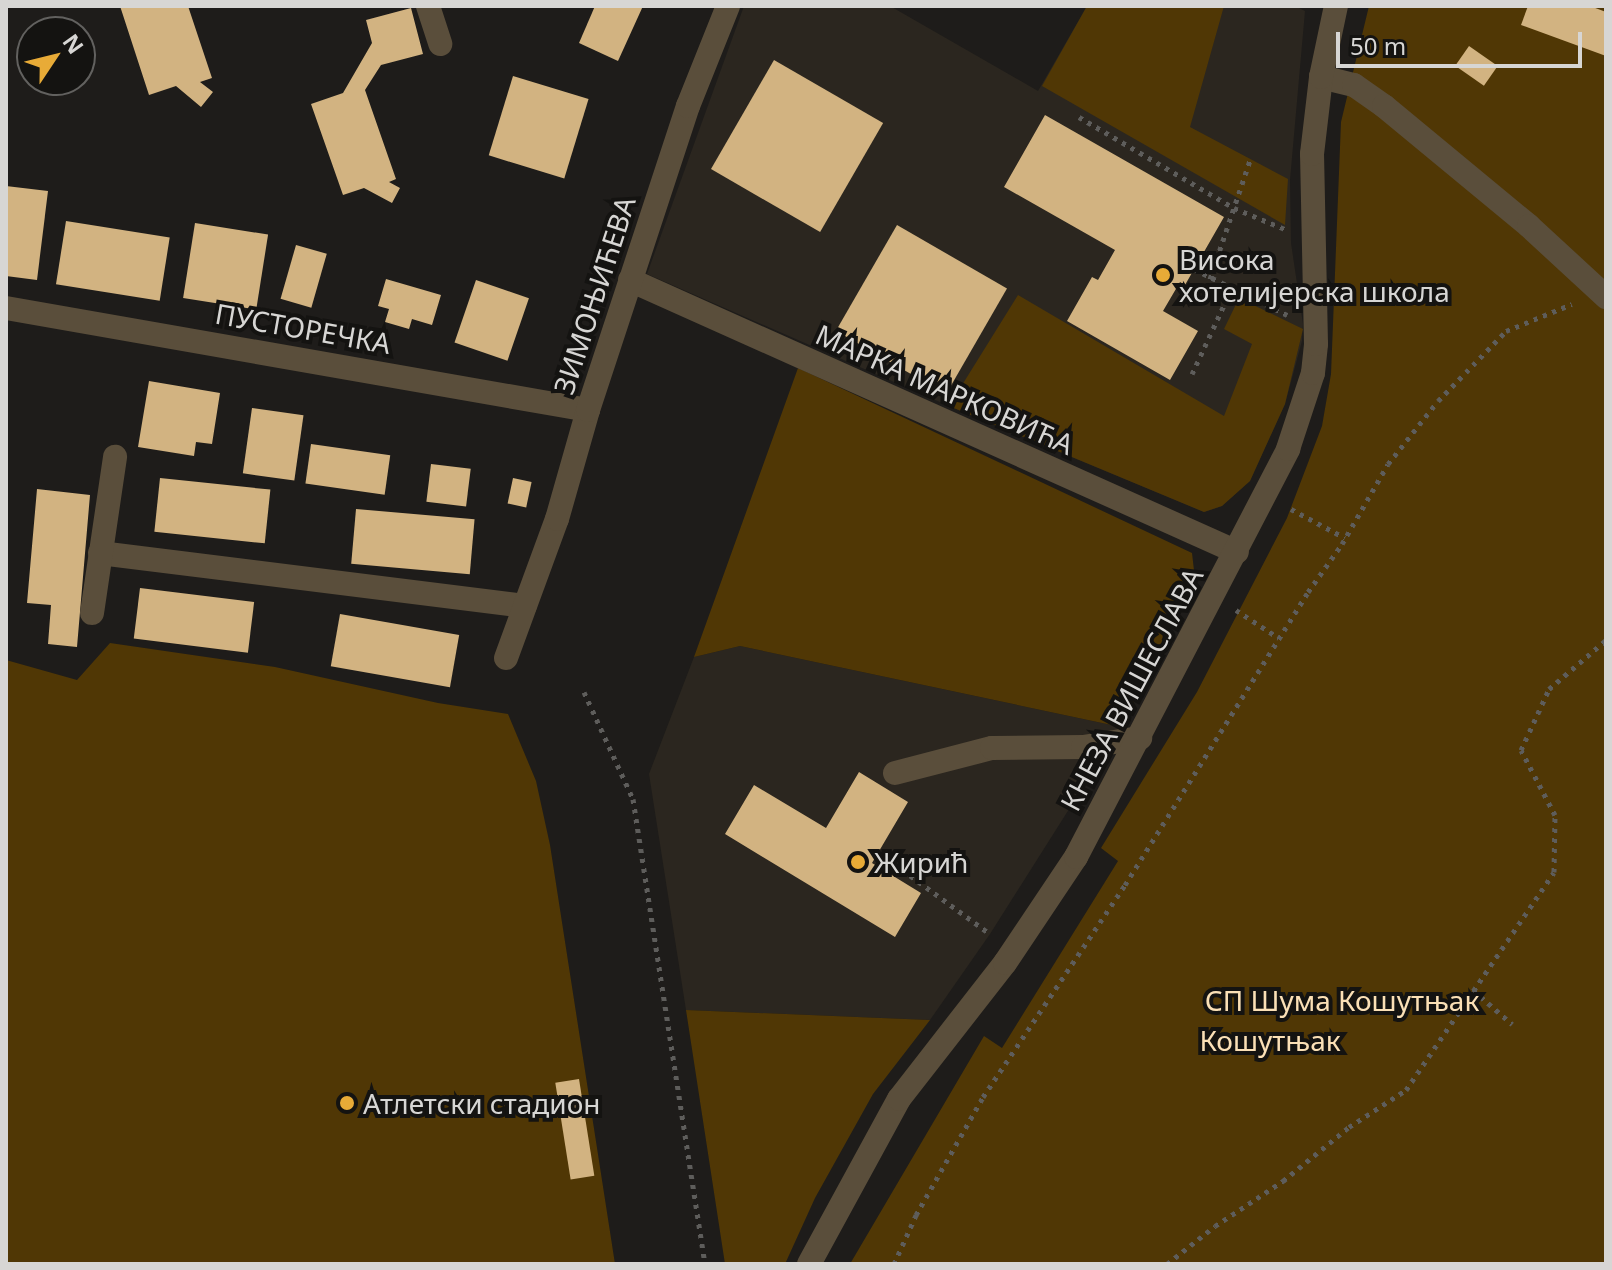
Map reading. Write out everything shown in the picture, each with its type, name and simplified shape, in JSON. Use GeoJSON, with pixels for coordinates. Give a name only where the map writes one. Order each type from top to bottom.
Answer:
{"type":"FeatureCollection","features":[{"type":"Feature","properties":{"kind":"street"},"geometry":{"type":"LineString","coordinates":[[428,6],[440,44]]}},
{"type":"Feature","properties":{"kind":"street","name":"ЗИМОЊИЋЕВА"},"geometry":{"type":"LineString","coordinates":[[506,658],[557,519],[588,410],[688,106],[728,6]]}},
{"type":"Feature","properties":{"kind":"street","name":"КНЕЗА ВИШЕСЛАВА"},"geometry":{"type":"LineString","coordinates":[[809,1264],[884,1122],[1054,893],[1140,738],[1288,449],[1313,373],[1317,323],[1312,154],[1321,77],[1336,6]]}},
{"type":"Feature","properties":{"kind":"street"},"geometry":{"type":"LineString","coordinates":[[1321,77],[1354,85],[1384,106],[1529,226],[1603,295]]}},
{"type":"Feature","properties":{"kind":"street","name":"МАРКА МАРКОВИЋА"},"geometry":{"type":"LineString","coordinates":[[630,280],[1237,552]]}},
{"type":"Feature","properties":{"kind":"street","name":"ПУСТОРЕЧКА"},"geometry":{"type":"LineString","coordinates":[[6,308],[588,410]]}},
{"type":"Feature","properties":{"kind":"street"},"geometry":{"type":"LineString","coordinates":[[92,613],[115,457]]}},
{"type":"Feature","properties":{"kind":"street"},"geometry":{"type":"LineString","coordinates":[[100,553],[525,606]]}},
{"type":"Feature","properties":{"kind":"street"},"geometry":{"type":"LineString","coordinates":[[895,773],[992,748],[1083,747],[1140,738]]}},
{"type":"Feature","properties":{"kind":"path"},"geometry":{"type":"LineString","coordinates":[[1079,117],[1234,208],[1295,234]]}},
{"type":"Feature","properties":{"kind":"path"},"geometry":{"type":"LineString","coordinates":[[1210,279],[1250,160]]}},
{"type":"Feature","properties":{"kind":"path"},"geometry":{"type":"LineString","coordinates":[[1194,269],[1289,316]]}},
{"type":"Feature","properties":{"kind":"path"},"geometry":{"type":"LineString","coordinates":[[1192,374],[1232,288]]}},
{"type":"Feature","properties":{"kind":"path"},"geometry":{"type":"LineString","coordinates":[[894,1264],[916,1215],[983,1097],[1125,885],[1345,538],[1388,464],[1438,401],[1506,331],[1603,295]]}},
{"type":"Feature","properties":{"kind":"path"},"geometry":{"type":"LineString","coordinates":[[1291,509],[1345,538]]}},
{"type":"Feature","properties":{"kind":"path"},"geometry":{"type":"LineString","coordinates":[[1239,611],[1279,638]]}},
{"type":"Feature","properties":{"kind":"path"},"geometry":{"type":"LineString","coordinates":[[1167,1264],[1215,1226],[1283,1181],[1349,1127],[1406,1090],[1554,872],[1555,815],[1521,750],[1549,689],[1606,640]]}},
{"type":"Feature","properties":{"kind":"path"},"geometry":{"type":"LineString","coordinates":[[584,692],[633,799],[705,1264]]}},
{"type":"Feature","properties":{"kind":"path"},"geometry":{"type":"LineString","coordinates":[[878,852],[997,940]]}},
{"type":"Feature","properties":{"kind":"path"},"geometry":{"type":"LineString","coordinates":[[1473,990],[1512,1024]]}},
{"type":"Feature","properties":{"kind":"shaded area"},"geometry":{"type":"Polygon","coordinates":[[[744,6],[890,6],[1038,91],[1087,6],[1295,6],[1305,11],[1290,180],[1291,243],[1303,324],[1302,341],[1285,404],[1250,481],[1222,506],[1204,512],[949,406],[647,274],[744,6]]]}},
{"type":"Feature","properties":{"kind":"shaded area"},"geometry":{"type":"Polygon","coordinates":[[[740,646],[1121,727],[990,934],[930,1020],[686,1010],[649,774],[694,657],[740,646]]]}},
{"type":"Feature","properties":{"kind":"green space"},"geometry":{"type":"Polygon","coordinates":[[[1087,6],[1224,6],[1190,127],[1288,179],[1285,225],[1042,86],[1087,6]]]}},
{"type":"Feature","properties":{"kind":"green space","name":"Кошутњак"},"geometry":{"type":"Polygon","coordinates":[[[1369,6],[1606,6],[1606,1264],[850,1264],[984,1036],[1002,1048],[1118,861],[1101,848],[1197,692],[1287,518],[1322,426],[1331,374],[1341,122],[1369,6]]]}},
{"type":"Feature","properties":{"kind":"green space"},"geometry":{"type":"Polygon","coordinates":[[[1018,295],[1224,416],[1252,344],[1224,329],[1239,298],[1303,329],[1285,404],[1250,481],[1222,506],[1204,512],[949,406],[1018,295]]]}},
{"type":"Feature","properties":{"kind":"green space"},"geometry":{"type":"Polygon","coordinates":[[[798,368],[1192,553],[1195,579],[1121,727],[740,646],[694,657],[798,368]]]}},
{"type":"Feature","properties":{"kind":"green space","name":"Атлетски стадион"},"geometry":{"type":"Polygon","coordinates":[[[110,643],[275,667],[438,703],[508,714],[536,781],[550,845],[615,1264],[6,1264],[6,660],[77,680],[110,643]]]}},
{"type":"Feature","properties":{"kind":"green space"},"geometry":{"type":"Polygon","coordinates":[[[686,1010],[930,1020],[873,1094],[815,1198],[785,1264],[725,1264],[686,1010]]]}},
{"type":"Feature","properties":{"kind":"building"},"geometry":{"type":"Polygon","coordinates":[[[120,6],[188,6],[212,78],[200,82],[213,92],[201,107],[176,86],[149,95],[120,6]]]}},
{"type":"Feature","properties":{"kind":"building"},"geometry":{"type":"Polygon","coordinates":[[[595,6],[643,6],[618,61],[579,43],[595,6]]]}},
{"type":"Feature","properties":{"kind":"building"},"geometry":{"type":"Polygon","coordinates":[[[1528,6],[1590,6],[1606,12],[1606,56],[1521,25],[1528,6]]]}},
{"type":"Feature","properties":{"kind":"building"},"geometry":{"type":"Polygon","coordinates":[[[411,8],[423,54],[381,65],[365,90],[396,179],[389,182],[400,188],[392,203],[364,188],[343,195],[311,104],[343,93],[372,43],[366,20],[411,8]]]}},
{"type":"Feature","properties":{"kind":"building"},"geometry":{"type":"Polygon","coordinates":[[[1469,46],[1498,66],[1484,86],[1455,66],[1469,46]]]}},
{"type":"Feature","properties":{"kind":"building"},"geometry":{"type":"Polygon","coordinates":[[[774,60],[883,123],[820,232],[711,169],[774,60]]]}},
{"type":"Feature","properties":{"kind":"building"},"geometry":{"type":"Polygon","coordinates":[[[513,76],[589,99],[564,178],[489,155],[513,76]]]}},
{"type":"Feature","properties":{"kind":"building"},"geometry":{"type":"Polygon","coordinates":[[[1045,115],[1224,217],[1185,285],[1180,282],[1163,311],[1198,331],[1170,380],[1067,321],[1092,277],[1098,280],[1115,250],[1004,187],[1045,115]]]}},
{"type":"Feature","properties":{"kind":"building"},"geometry":{"type":"Polygon","coordinates":[[[6,186],[48,191],[37,280],[6,276],[6,186]]]}},
{"type":"Feature","properties":{"kind":"building"},"geometry":{"type":"Polygon","coordinates":[[[66,221],[170,237],[160,301],[56,284],[66,221]]]}},
{"type":"Feature","properties":{"kind":"building"},"geometry":{"type":"Polygon","coordinates":[[[195,223],[268,235],[256,310],[183,298],[195,223]]]}},
{"type":"Feature","properties":{"kind":"building"},"geometry":{"type":"Polygon","coordinates":[[[897,225],[1007,288],[946,394],[836,331],[897,225]]]}},
{"type":"Feature","properties":{"kind":"building"},"geometry":{"type":"Polygon","coordinates":[[[296,245],[327,254],[311,308],[281,299],[296,245]]]}},
{"type":"Feature","properties":{"kind":"building"},"geometry":{"type":"Polygon","coordinates":[[[386,279],[441,295],[432,325],[412,319],[409,329],[385,322],[389,309],[378,306],[386,279]]]}},
{"type":"Feature","properties":{"kind":"building"},"geometry":{"type":"Polygon","coordinates":[[[476,280],[529,298],[507,361],[455,342],[476,280]]]}},
{"type":"Feature","properties":{"kind":"building"},"geometry":{"type":"Polygon","coordinates":[[[149,381],[220,393],[212,444],[196,442],[194,456],[138,447],[149,381]]]}},
{"type":"Feature","properties":{"kind":"building"},"geometry":{"type":"Polygon","coordinates":[[[252,408],[303,415],[294,481],[243,473],[252,408]]]}},
{"type":"Feature","properties":{"kind":"building"},"geometry":{"type":"Polygon","coordinates":[[[311,444],[390,455],[385,495],[305,484],[311,444]]]}},
{"type":"Feature","properties":{"kind":"building"},"geometry":{"type":"Polygon","coordinates":[[[431,464],[471,469],[466,507],[426,502],[431,464]]]}},
{"type":"Feature","properties":{"kind":"building"},"geometry":{"type":"Polygon","coordinates":[[[160,478],[270,490],[265,543],[154,532],[160,478]]]}},
{"type":"Feature","properties":{"kind":"building"},"geometry":{"type":"Polygon","coordinates":[[[513,478],[532,482],[526,507],[508,503],[513,478]]]}},
{"type":"Feature","properties":{"kind":"building"},"geometry":{"type":"Polygon","coordinates":[[[37,489],[90,495],[77,647],[48,644],[51,605],[27,603],[37,489]]]}},
{"type":"Feature","properties":{"kind":"building"},"geometry":{"type":"Polygon","coordinates":[[[356,509],[475,519],[470,574],[351,564],[356,509]]]}},
{"type":"Feature","properties":{"kind":"building"},"geometry":{"type":"Polygon","coordinates":[[[140,588],[254,602],[248,653],[134,639],[140,588]]]}},
{"type":"Feature","properties":{"kind":"building"},"geometry":{"type":"Polygon","coordinates":[[[340,614],[459,635],[450,687],[331,666],[340,614]]]}},
{"type":"Feature","properties":{"kind":"building"},"geometry":{"type":"Polygon","coordinates":[[[859,772],[908,802],[872,863],[921,893],[895,937],[725,834],[754,785],[826,828],[859,772]]]}},
{"type":"Feature","properties":{"kind":"building"},"geometry":{"type":"Polygon","coordinates":[[[579,1079],[594,1176],[571,1180],[555,1083],[579,1079]]]}},
{"type":"Feature","properties":{"kind":"place","name":"Висока хотелијерска школа"},"geometry":{"type":"Point","coordinates":[1163,275]}},
{"type":"Feature","properties":{"kind":"place","name":"Жирић"},"geometry":{"type":"Point","coordinates":[858,862]}},
{"type":"Feature","properties":{"kind":"place","name":"Атлетски стадион"},"geometry":{"type":"Point","coordinates":[347,1103]}},
{"type":"Feature","properties":{"kind":"park label","name":"СП Шума Кошутњак"},"geometry":{"type":"Point","coordinates":[1342,1000]}}]}
